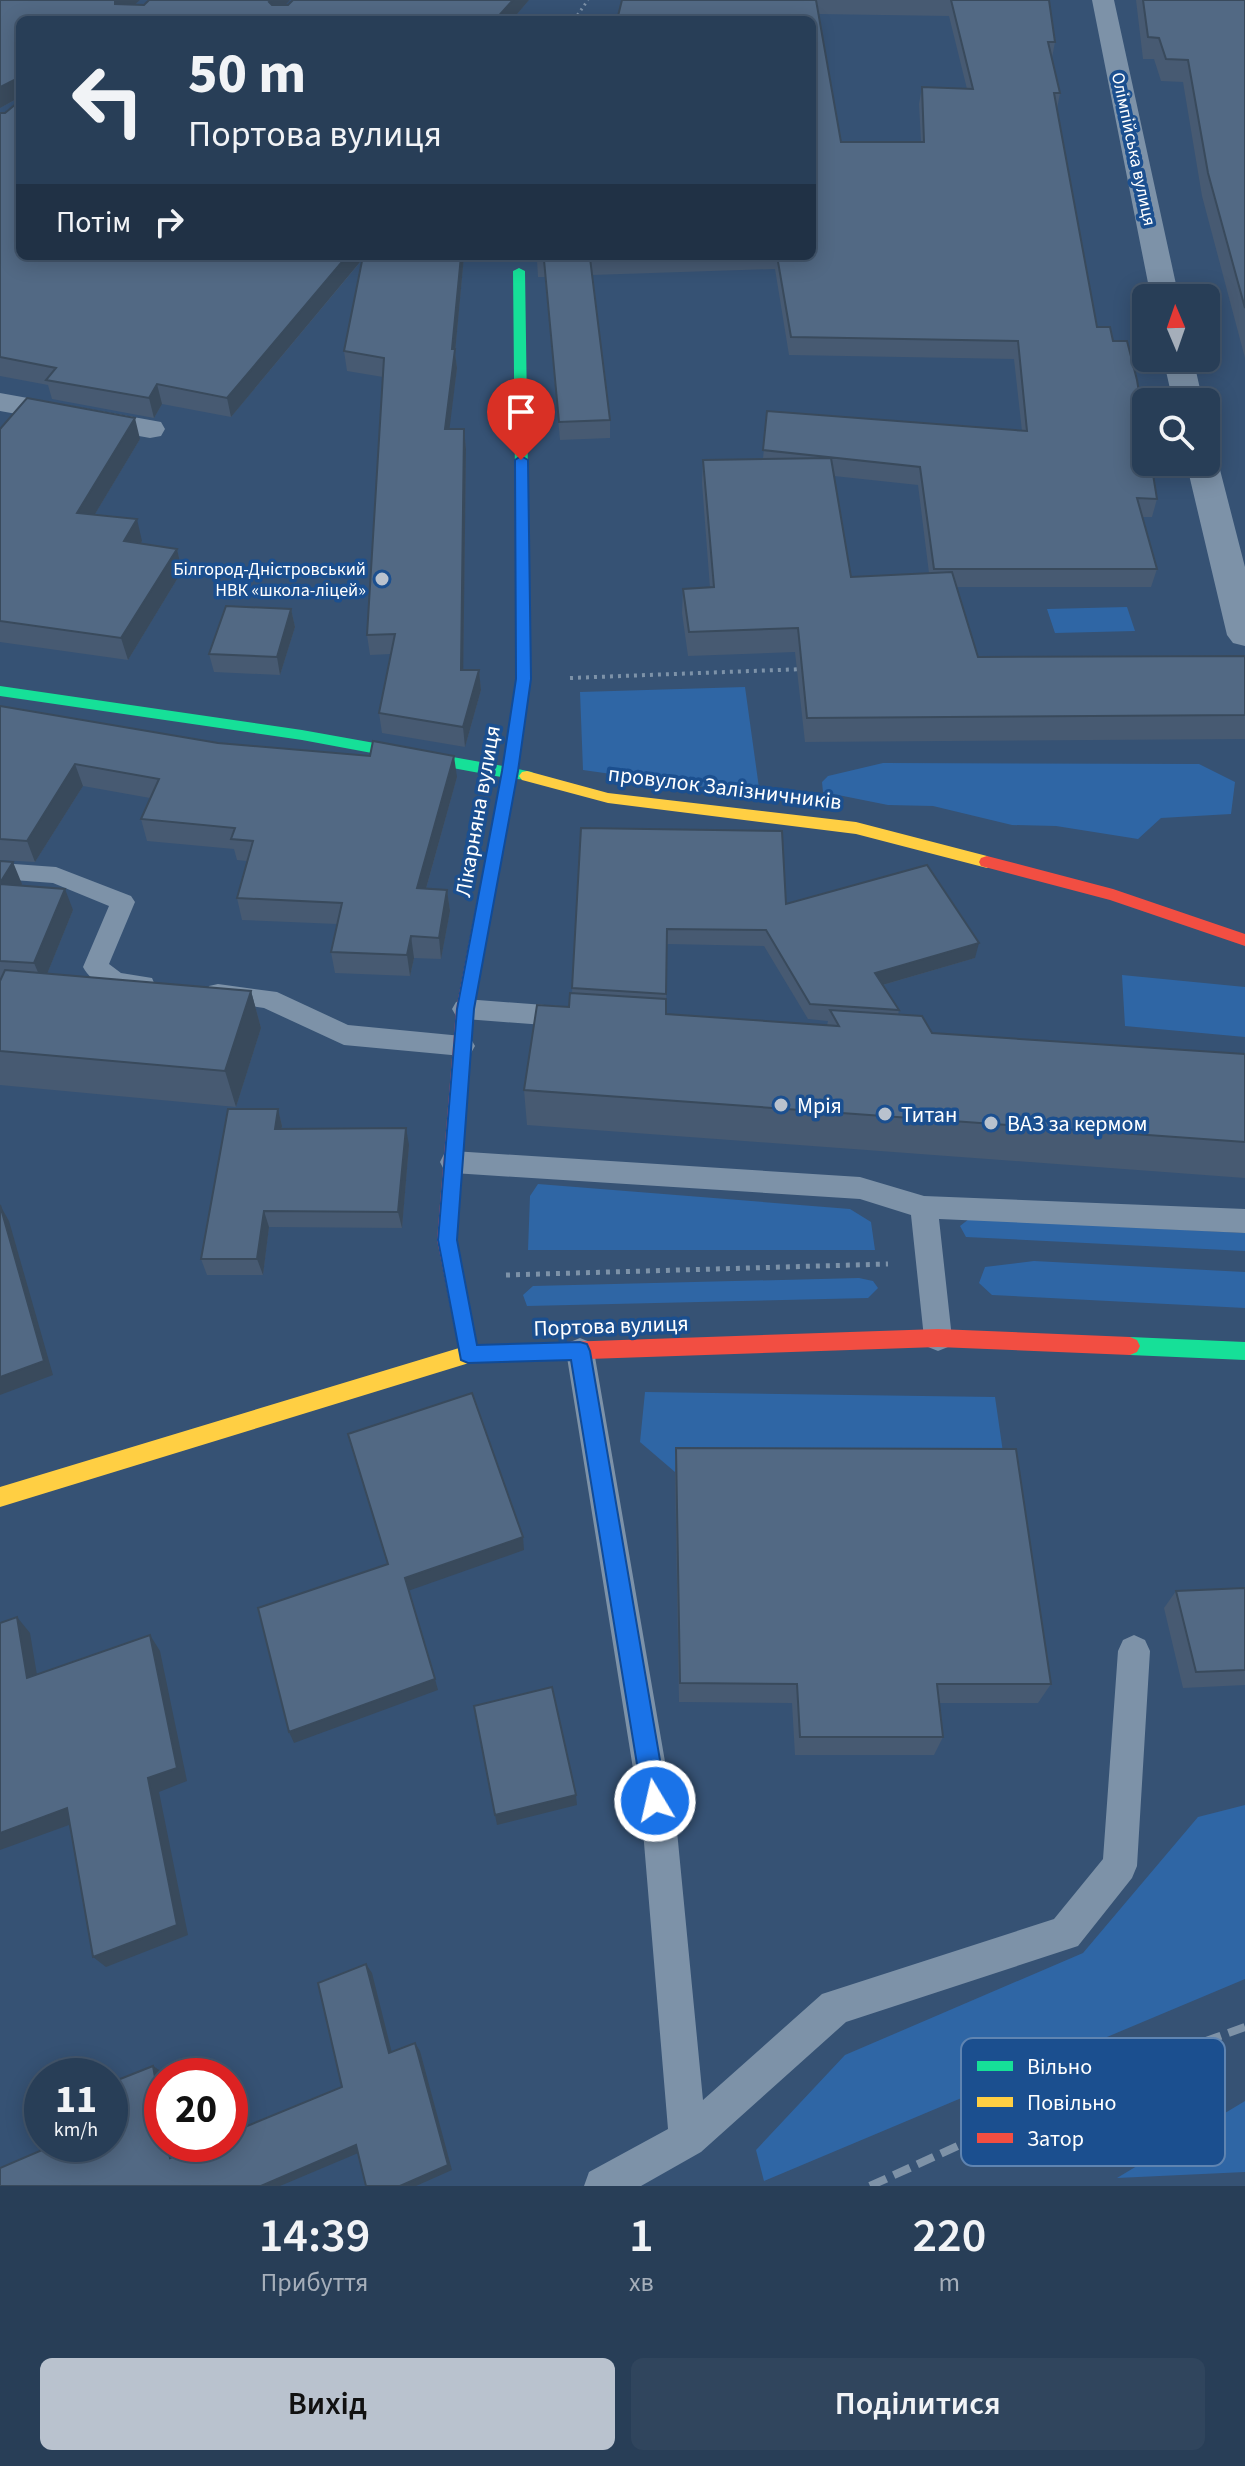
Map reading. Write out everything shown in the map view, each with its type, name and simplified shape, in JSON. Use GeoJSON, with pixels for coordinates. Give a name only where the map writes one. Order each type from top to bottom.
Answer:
{"type":"FeatureCollection","features":[{"type":"Feature","properties":{"kind":"street","name":"Олімпійська вулиця"},"geometry":{"type":"LineString","coordinates":[[1103,0],[1162,284]]}},
{"type":"Feature","properties":{"kind":"street","name":"Лікарняна вулиця"},"geometry":{"type":"LineString","coordinates":[[468,1354],[447,1240],[465,1009],[510,771],[524,679],[519,271]]}},
{"type":"Feature","properties":{"kind":"street"},"geometry":{"type":"LineString","coordinates":[[0,402],[150,429]]}},
{"type":"Feature","properties":{"kind":"street"},"geometry":{"type":"LineString","coordinates":[[1205,476],[1245,635]]}},
{"type":"Feature","properties":{"kind":"street","name":"провулок Залізничників"},"geometry":{"type":"LineString","coordinates":[[0,691],[302,735],[510,771],[608,798],[856,828],[1113,895],[1245,940]]}},
{"type":"Feature","properties":{"kind":"street","name":"Портова вулиця"},"geometry":{"type":"LineString","coordinates":[[0,1497],[468,1354],[938,1338],[1245,1351]]}},
{"type":"Feature","properties":{"kind":"lane"},"geometry":{"type":"LineString","coordinates":[[0,871],[56,875],[123,902],[95,967],[115,982],[161,987]]}},
{"type":"Feature","properties":{"kind":"lane"},"geometry":{"type":"LineString","coordinates":[[191,990],[268,999],[344,1035],[462,1046]]}},
{"type":"Feature","properties":{"kind":"lane"},"geometry":{"type":"LineString","coordinates":[[465,1009],[593,1018]]}},
{"type":"Feature","properties":{"kind":"lane"},"geometry":{"type":"LineString","coordinates":[[453,1162],[860,1188],[924,1207],[1245,1221]]}},
{"type":"Feature","properties":{"kind":"lane"},"geometry":{"type":"LineString","coordinates":[[924,1207],[938,1338]]}},
{"type":"Feature","properties":{"kind":"lane"},"geometry":{"type":"LineString","coordinates":[[580,1351],[660,1831],[688,2139]]}},
{"type":"Feature","properties":{"kind":"lane"},"geometry":{"type":"LineString","coordinates":[[603,2186],[688,2139],[835,2007],[1065,1933],[1120,1866],[1134,1651]]}},
{"type":"Feature","properties":{"kind":"path"},"geometry":{"type":"LineString","coordinates":[[524,679],[809,669]]}},
{"type":"Feature","properties":{"kind":"path"},"geometry":{"type":"LineString","coordinates":[[454,1276],[887,1265],[929,1245]]}},
{"type":"Feature","properties":{"kind":"shaded area"},"geometry":{"type":"Polygon","coordinates":[[[1127,607],[1135,631],[1055,633],[1047,609],[1127,607]]]}},
{"type":"Feature","properties":{"kind":"shaded area"},"geometry":{"type":"Polygon","coordinates":[[[745,687],[760,795],[583,770],[580,692],[745,687]]]}},
{"type":"Feature","properties":{"kind":"shaded area"},"geometry":{"type":"Polygon","coordinates":[[[883,763],[1199,764],[1235,782],[1231,814],[1161,818],[1138,839],[1056,826],[1012,825],[933,806],[888,805],[823,792],[822,782],[828,776],[883,763]]]}},
{"type":"Feature","properties":{"kind":"shaded area"},"geometry":{"type":"Polygon","coordinates":[[[1122,975],[1245,987],[1245,1037],[1125,1026],[1122,975]]]}},
{"type":"Feature","properties":{"kind":"shaded area"},"geometry":{"type":"Polygon","coordinates":[[[538,1184],[850,1209],[871,1222],[875,1250],[528,1250],[530,1196],[538,1184]]]}},
{"type":"Feature","properties":{"kind":"shaded area"},"geometry":{"type":"Polygon","coordinates":[[[969,1219],[1245,1233],[1245,1251],[966,1237],[960,1226],[969,1219]]]}},
{"type":"Feature","properties":{"kind":"shaded area"},"geometry":{"type":"Polygon","coordinates":[[[1034,1261],[1245,1272],[1245,1308],[992,1295],[979,1283],[985,1267],[1034,1261]]]}},
{"type":"Feature","properties":{"kind":"shaded area"},"geometry":{"type":"Polygon","coordinates":[[[859,1278],[873,1281],[878,1288],[868,1298],[527,1306],[523,1295],[533,1286],[859,1278]]]}},
{"type":"Feature","properties":{"kind":"shaded area"},"geometry":{"type":"Polygon","coordinates":[[[645,1392],[995,1397],[1006,1473],[675,1472],[640,1442],[645,1392]]]}},
{"type":"Feature","properties":{"kind":"shaded area"},"geometry":{"type":"Polygon","coordinates":[[[1245,1805],[1245,1979],[1105,2038],[961,2038],[961,2098],[764,2181],[756,2150],[845,2055],[1083,1953],[1198,1817],[1245,1805]]]}},
{"type":"Feature","properties":{"kind":"shaded area"},"geometry":{"type":"Polygon","coordinates":[[[1245,2101],[1245,2172],[1117,2178],[1137,2166],[1225,2166],[1225,2113],[1245,2101]]]}},
{"type":"Feature","properties":{"kind":"building"},"geometry":{"type":"Polygon","coordinates":[[[0,0],[115,0],[115,4],[144,5],[149,0],[272,0],[269,2],[272,5],[288,5],[293,0],[513,0],[499,16],[16,16],[16,79],[0,87],[0,0]]]}},
{"type":"Feature","properties":{"kind":"building"},"geometry":{"type":"Polygon","coordinates":[[[622,0],[816,0],[841,142],[924,142],[922,87],[973,89],[951,0],[1049,0],[1055,42],[1048,42],[1060,93],[1054,93],[1097,327],[1110,327],[1113,341],[1127,341],[1132,372],[1135,372],[1137,380],[1138,388],[1132,388],[1132,476],[1153,476],[1157,499],[1137,498],[1157,569],[934,569],[920,467],[763,450],[767,411],[1027,431],[1018,341],[791,337],[778,260],[816,260],[816,16],[618,16],[622,0]]]}},
{"type":"Feature","properties":{"kind":"building"},"geometry":{"type":"Polygon","coordinates":[[[1143,0],[1245,0],[1245,308],[1208,173],[1188,60],[1166,59],[1159,38],[1148,37],[1143,0]]]}},
{"type":"Feature","properties":{"kind":"building"},"geometry":{"type":"Polygon","coordinates":[[[16,104],[16,260],[344,260],[227,398],[157,384],[149,398],[46,380],[56,368],[0,357],[0,113],[5,113],[16,104]]]}},
{"type":"Feature","properties":{"kind":"building"},"geometry":{"type":"Polygon","coordinates":[[[362,260],[461,260],[452,349],[455,349],[445,429],[464,429],[461,670],[479,670],[463,727],[379,713],[395,634],[367,635],[384,358],[344,351],[362,260]]]}},
{"type":"Feature","properties":{"kind":"building"},"geometry":{"type":"Polygon","coordinates":[[[544,260],[590,260],[610,420],[559,422],[544,260]]]}},
{"type":"Feature","properties":{"kind":"building"},"geometry":{"type":"Polygon","coordinates":[[[27,398],[135,418],[77,513],[137,519],[124,541],[177,549],[121,638],[0,621],[0,429],[27,398]]]}},
{"type":"Feature","properties":{"kind":"building"},"geometry":{"type":"Polygon","coordinates":[[[831,458],[851,577],[952,572],[978,657],[1245,656],[1245,715],[807,718],[798,628],[689,632],[683,589],[714,587],[703,460],[831,458]]]}},
{"type":"Feature","properties":{"kind":"building"},"geometry":{"type":"Polygon","coordinates":[[[226,606],[291,609],[277,657],[209,654],[226,606]]]}},
{"type":"Feature","properties":{"kind":"building"},"geometry":{"type":"Polygon","coordinates":[[[0,706],[218,743],[370,756],[373,741],[454,756],[417,888],[447,890],[439,938],[411,936],[407,955],[331,952],[342,903],[237,898],[253,841],[231,839],[235,828],[141,819],[159,779],[75,764],[27,841],[0,839],[0,706]]]}},
{"type":"Feature","properties":{"kind":"building"},"geometry":{"type":"Polygon","coordinates":[[[581,828],[782,831],[786,904],[927,865],[979,943],[875,973],[899,1010],[810,1004],[766,930],[667,929],[666,994],[572,988],[581,828]]]}},
{"type":"Feature","properties":{"kind":"building"},"geometry":{"type":"Polygon","coordinates":[[[0,861],[13,862],[0,883],[0,861]]]}},
{"type":"Feature","properties":{"kind":"building"},"geometry":{"type":"Polygon","coordinates":[[[0,884],[65,889],[34,963],[0,961],[0,884]]]}},
{"type":"Feature","properties":{"kind":"building"},"geometry":{"type":"Polygon","coordinates":[[[5,970],[251,991],[225,1071],[0,1051],[0,981],[5,970]]]}},
{"type":"Feature","properties":{"kind":"building"},"geometry":{"type":"Polygon","coordinates":[[[570,993],[666,999],[666,1014],[839,1026],[830,1010],[922,1016],[932,1033],[1245,1054],[1245,1142],[524,1090],[537,1005],[569,1007],[570,993]]]}},
{"type":"Feature","properties":{"kind":"building"},"geometry":{"type":"Polygon","coordinates":[[[228,1109],[278,1109],[275,1129],[406,1128],[398,1212],[264,1211],[257,1259],[201,1259],[228,1109]]]}},
{"type":"Feature","properties":{"kind":"building"},"geometry":{"type":"Polygon","coordinates":[[[0,1205],[44,1361],[0,1377],[0,1205]]]}},
{"type":"Feature","properties":{"kind":"building"},"geometry":{"type":"Polygon","coordinates":[[[472,1393],[523,1537],[405,1578],[435,1679],[289,1732],[258,1608],[388,1564],[348,1434],[472,1393]]]}},
{"type":"Feature","properties":{"kind":"building"},"geometry":{"type":"Polygon","coordinates":[[[676,1448],[1016,1449],[1051,1684],[937,1684],[943,1737],[800,1737],[797,1684],[680,1683],[676,1448]]]}},
{"type":"Feature","properties":{"kind":"building"},"geometry":{"type":"Polygon","coordinates":[[[1245,1588],[1245,1670],[1196,1672],[1176,1591],[1245,1588]]]}},
{"type":"Feature","properties":{"kind":"building"},"geometry":{"type":"Polygon","coordinates":[[[17,1617],[27,1678],[150,1635],[177,1768],[148,1778],[177,1925],[93,1957],[67,1808],[0,1833],[0,1623],[17,1617]]]}},
{"type":"Feature","properties":{"kind":"building"},"geometry":{"type":"Polygon","coordinates":[[[552,1687],[576,1795],[495,1815],[474,1706],[552,1687]]]}},
{"type":"Feature","properties":{"kind":"building"},"geometry":{"type":"Polygon","coordinates":[[[366,1964],[389,2053],[415,2043],[448,2165],[400,2186],[366,2186],[356,2145],[261,2186],[0,2186],[0,2168],[24,2158],[24,2162],[128,2162],[128,2076],[144,2070],[144,2162],[248,2162],[248,2126],[342,2087],[318,1983],[366,1964]]]}},
{"type":"Feature","properties":{"kind":"railway"},"geometry":{"type":"LineString","coordinates":[[1214,2038],[1245,2027]]}},
{"type":"Feature","properties":{"kind":"railway"},"geometry":{"type":"LineString","coordinates":[[870,2186],[961,2145]]}},
{"type":"Feature","properties":{"kind":"traffic: fast"},"geometry":{"type":"LineString","coordinates":[[508,783],[524,679],[519,271]]}},
{"type":"Feature","properties":{"kind":"traffic: fast"},"geometry":{"type":"LineString","coordinates":[[0,691],[302,735],[527,776]]}},
{"type":"Feature","properties":{"kind":"traffic: fast"},"geometry":{"type":"LineString","coordinates":[[1130,1346],[1245,1351]]}},
{"type":"Feature","properties":{"kind":"traffic: slow"},"geometry":{"type":"LineString","coordinates":[[527,776],[608,798],[856,828],[987,862]]}},
{"type":"Feature","properties":{"kind":"traffic: slow"},"geometry":{"type":"LineString","coordinates":[[0,1497],[469,1354]]}},
{"type":"Feature","properties":{"kind":"traffic: jam"},"geometry":{"type":"LineString","coordinates":[[468,1354],[447,1240],[465,1009],[508,783]]}},
{"type":"Feature","properties":{"kind":"traffic: jam"},"geometry":{"type":"LineString","coordinates":[[987,862],[1113,895],[1245,940]]}},
{"type":"Feature","properties":{"kind":"traffic: jam"},"geometry":{"type":"LineString","coordinates":[[469,1354],[938,1338],[1130,1346]]}},
{"type":"Feature","properties":{"kind":"place","name":"Білгород-Дністровський НВК «школа-ліцей»"},"geometry":{"type":"Point","coordinates":[382,579]}},
{"type":"Feature","properties":{"kind":"place","name":"Мрія"},"geometry":{"type":"Point","coordinates":[781,1105]}},
{"type":"Feature","properties":{"kind":"place","name":"Титан"},"geometry":{"type":"Point","coordinates":[885,1114]}},
{"type":"Feature","properties":{"kind":"place","name":"ВАЗ за кермом"},"geometry":{"type":"Point","coordinates":[991,1123]}},
{"type":"Feature","properties":{"kind":"route"},"geometry":{"type":"LineString","coordinates":[[521,460],[524,679],[510,771],[465,1009],[447,1240],[468,1354],[580,1351],[655,1801]]}}]}
